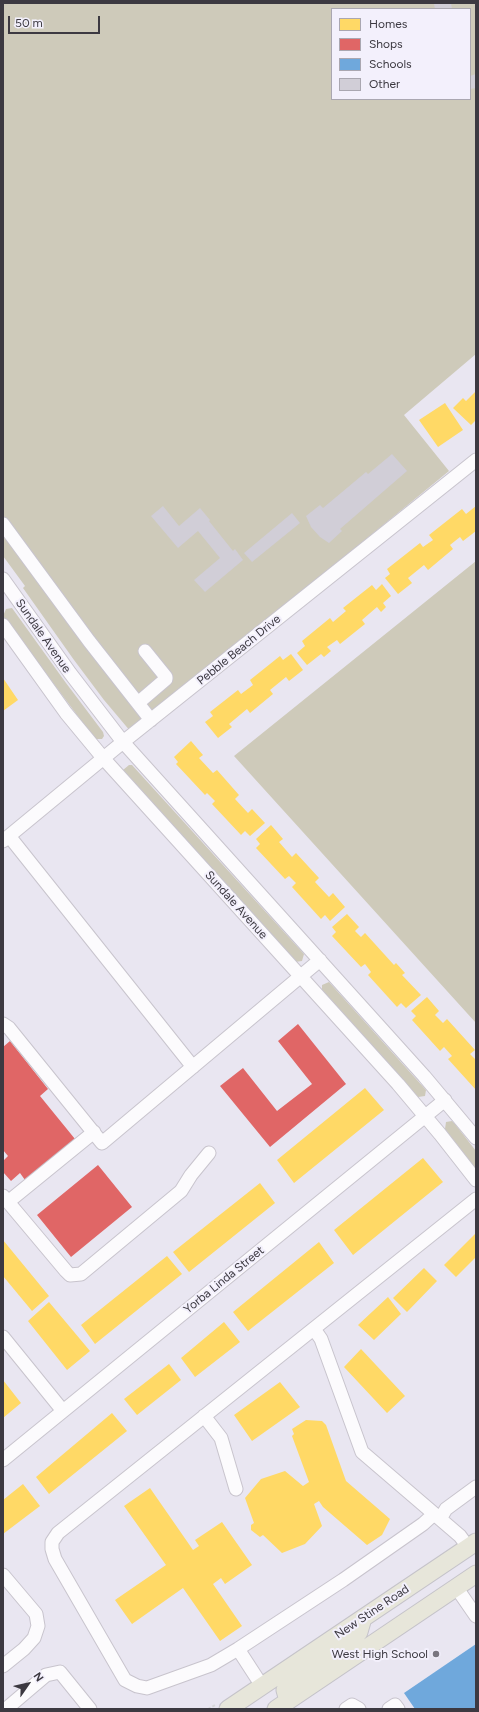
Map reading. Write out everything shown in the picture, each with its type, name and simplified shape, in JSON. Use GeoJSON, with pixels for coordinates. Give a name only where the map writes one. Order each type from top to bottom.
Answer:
{"type":"FeatureCollection","features":[{"type":"Feature","properties":{"kind":"main road","name":"New Stine Road"},"geometry":{"type":"LineString","coordinates":[[228,1709],[472,1544]]}},
{"type":"Feature","properties":{"kind":"main road"},"geometry":{"type":"LineString","coordinates":[[286,1706],[476,1574]]}},
{"type":"Feature","properties":{"kind":"main road"},"geometry":{"type":"LineString","coordinates":[[286,1706],[285,1690],[289,1682],[354,1638],[359,1632],[363,1618]]}},
{"type":"Feature","properties":{"kind":"main road"},"geometry":{"type":"LineString","coordinates":[[252,1709],[260,1687]]}},
{"type":"Feature","properties":{"kind":"street","name":"Pebble Beach Drive"},"geometry":{"type":"LineString","coordinates":[[6,839],[123,742],[476,460]]}},
{"type":"Feature","properties":{"kind":"street"},"geometry":{"type":"LineString","coordinates":[[3,524],[89,641],[151,720]]}},
{"type":"Feature","properties":{"kind":"street","name":"Sundale Avenue"},"geometry":{"type":"LineString","coordinates":[[4,584],[88,698],[123,742],[445,1100],[476,1138]]}},
{"type":"Feature","properties":{"kind":"street","name":"Sundale Avenue"},"geometry":{"type":"LineString","coordinates":[[3,625],[66,713],[104,759],[426,1117],[476,1180]]}},
{"type":"Feature","properties":{"kind":"street"},"geometry":{"type":"LineString","coordinates":[[138,703],[166,679],[145,651]]}},
{"type":"Feature","properties":{"kind":"street"},"geometry":{"type":"LineString","coordinates":[[6,839],[193,1067]]}},
{"type":"Feature","properties":{"kind":"street"},"geometry":{"type":"LineString","coordinates":[[3,1024],[8,1028],[102,1143],[320,960]]}},
{"type":"Feature","properties":{"kind":"street","name":"Yorba Linda Street"},"geometry":{"type":"LineString","coordinates":[[3,1460],[445,1100]]}},
{"type":"Feature","properties":{"kind":"street"},"geometry":{"type":"LineString","coordinates":[[94,1132],[5,1199],[70,1275],[81,1274],[182,1192],[191,1176],[209,1154]]}},
{"type":"Feature","properties":{"kind":"street"},"geometry":{"type":"LineString","coordinates":[[476,1199],[204,1416],[114,1490],[58,1533],[52,1542],[52,1549],[55,1559],[125,1680],[136,1686],[147,1688],[211,1665],[238,1649],[343,1580],[423,1524],[437,1517],[476,1487]]}},
{"type":"Feature","properties":{"kind":"street"},"geometry":{"type":"LineString","coordinates":[[314,1329],[322,1339],[362,1452],[437,1517],[472,1544]]}},
{"type":"Feature","properties":{"kind":"street"},"geometry":{"type":"LineString","coordinates":[[3,1337],[63,1411]]}},
{"type":"Feature","properties":{"kind":"street"},"geometry":{"type":"LineString","coordinates":[[204,1416],[221,1438],[236,1489]]}},
{"type":"Feature","properties":{"kind":"street"},"geometry":{"type":"LineString","coordinates":[[3,1575],[36,1614],[38,1626],[34,1638],[24,1649],[3,1666]]}},
{"type":"Feature","properties":{"kind":"street"},"geometry":{"type":"LineString","coordinates":[[456,1587],[474,1608]]}},
{"type":"Feature","properties":{"kind":"street"},"geometry":{"type":"LineString","coordinates":[[238,1649],[260,1687]]}},
{"type":"Feature","properties":{"kind":"street"},"geometry":{"type":"LineString","coordinates":[[6,1709],[46,1675],[60,1672],[90,1709]]}},
{"type":"Feature","properties":{"kind":"street"},"geometry":{"type":"LineString","coordinates":[[346,1709],[352,1705],[359,1709]]}},
{"type":"Feature","properties":{"kind":"street"},"geometry":{"type":"LineString","coordinates":[[390,1709],[395,1705],[398,1709]]}},
{"type":"Feature","properties":{"kind":"shaded area"},"geometry":{"type":"Polygon","coordinates":[[[3,3],[476,3],[476,354],[404,415],[449,471],[131,732],[104,700],[74,660],[23,588],[25,586],[3,556],[3,3]]]}},
{"type":"Feature","properties":{"kind":"shaded area"},"geometry":{"type":"Polygon","coordinates":[[[476,561],[476,1023],[234,756],[476,561]]]}},
{"type":"Feature","properties":{"kind":"shaded area"},"geometry":{"type":"Polygon","coordinates":[[[12,608],[103,732],[104,736],[102,739],[95,739],[3,616],[6,609],[12,608]]]}},
{"type":"Feature","properties":{"kind":"shaded area"},"geometry":{"type":"Polygon","coordinates":[[[129,765],[132,765],[304,954],[302,961],[295,962],[123,772],[123,770],[129,765]]]}},
{"type":"Feature","properties":{"kind":"shaded area"},"geometry":{"type":"Polygon","coordinates":[[[329,982],[426,1090],[425,1096],[418,1097],[322,991],[322,985],[329,982]]]}},
{"type":"Feature","properties":{"kind":"shaded area"},"geometry":{"type":"Polygon","coordinates":[[[452,1121],[476,1151],[476,1169],[445,1129],[446,1122],[452,1121]]]}},
{"type":"Feature","properties":{"kind":"building: Homes"},"geometry":{"type":"Polygon","coordinates":[[[476,391],[476,420],[471,425],[453,408],[463,398],[466,401],[476,391]]]}},
{"type":"Feature","properties":{"kind":"building: Homes"},"geometry":{"type":"Polygon","coordinates":[[[445,403],[463,430],[438,447],[419,420],[445,403]]]}},
{"type":"Feature","properties":{"kind":"building: Homes"},"geometry":{"type":"Polygon","coordinates":[[[476,506],[476,531],[463,541],[460,537],[450,545],[453,549],[428,570],[424,565],[408,578],[412,583],[398,594],[385,578],[390,574],[387,569],[420,543],[423,547],[433,540],[429,535],[462,509],[466,514],[476,506]]]}},
{"type":"Feature","properties":{"kind":"building: Homes"},"geometry":{"type":"Polygon","coordinates":[[[382,584],[391,596],[383,603],[386,607],[381,612],[377,607],[362,620],[365,624],[340,644],[337,640],[327,647],[331,651],[324,657],[321,654],[307,665],[297,653],[305,646],[302,641],[330,618],[333,622],[346,611],[343,608],[372,585],[376,590],[382,584]]]}},
{"type":"Feature","properties":{"kind":"building: Homes"},"geometry":{"type":"Polygon","coordinates":[[[291,654],[303,670],[289,681],[286,677],[270,690],[273,694],[250,713],[247,709],[229,724],[232,727],[218,738],[205,722],[213,716],[210,712],[238,690],[241,694],[253,685],[250,680],[280,656],[283,660],[291,654]]]}},
{"type":"Feature","properties":{"kind":"building: Homes"},"geometry":{"type":"Polygon","coordinates":[[[3,678],[18,700],[3,711],[3,678]]]}},
{"type":"Feature","properties":{"kind":"building: Homes"},"geometry":{"type":"Polygon","coordinates":[[[191,741],[203,755],[199,758],[213,773],[217,770],[239,795],[235,799],[248,813],[252,809],[265,823],[250,836],[245,831],[241,835],[212,804],[215,801],[207,793],[205,795],[176,764],[178,762],[174,757],[191,741]]]}},
{"type":"Feature","properties":{"kind":"building: Homes"},"geometry":{"type":"Polygon","coordinates":[[[271,825],[283,839],[279,842],[292,857],[296,853],[319,878],[315,882],[329,897],[333,893],[345,907],[330,921],[325,915],[321,919],[292,887],[296,883],[289,876],[285,879],[256,848],[260,844],[256,839],[271,825]]]}},
{"type":"Feature","properties":{"kind":"building: Homes"},"geometry":{"type":"Polygon","coordinates":[[[347,914],[359,927],[355,931],[361,937],[365,933],[394,965],[396,963],[405,973],[402,975],[421,995],[406,1008],[401,1003],[397,1007],[368,975],[371,972],[365,964],[361,967],[332,936],[336,932],[332,927],[347,914]]]}},
{"type":"Feature","properties":{"kind":"building: Homes"},"geometry":{"type":"Polygon","coordinates":[[[427,997],[439,1011],[435,1015],[443,1023],[447,1019],[475,1050],[470,1054],[476,1060],[476,1090],[448,1059],[452,1056],[444,1047],[440,1051],[412,1020],[416,1016],[411,1011],[427,997]]]}},
{"type":"Feature","properties":{"kind":"building: Homes"},"geometry":{"type":"Polygon","coordinates":[[[365,1088],[384,1110],[294,1183],[277,1160],[365,1088]]]}},
{"type":"Feature","properties":{"kind":"building: Homes"},"geometry":{"type":"Polygon","coordinates":[[[423,1158],[443,1182],[353,1255],[334,1230],[423,1158]]]}},
{"type":"Feature","properties":{"kind":"building: Homes"},"geometry":{"type":"Polygon","coordinates":[[[260,1183],[275,1203],[189,1272],[173,1252],[260,1183]]]}},
{"type":"Feature","properties":{"kind":"building: Homes"},"geometry":{"type":"Polygon","coordinates":[[[476,1233],[476,1257],[456,1277],[444,1265],[476,1233]]]}},
{"type":"Feature","properties":{"kind":"building: Homes"},"geometry":{"type":"Polygon","coordinates":[[[3,1240],[49,1296],[32,1311],[3,1276],[3,1240]]]}},
{"type":"Feature","properties":{"kind":"building: Homes"},"geometry":{"type":"Polygon","coordinates":[[[319,1242],[334,1263],[248,1331],[233,1312],[319,1242]]]}},
{"type":"Feature","properties":{"kind":"building: Homes"},"geometry":{"type":"Polygon","coordinates":[[[167,1256],[182,1274],[95,1344],[81,1325],[167,1256]]]}},
{"type":"Feature","properties":{"kind":"building: Homes"},"geometry":{"type":"Polygon","coordinates":[[[424,1268],[437,1281],[407,1312],[393,1298],[424,1268]]]}},
{"type":"Feature","properties":{"kind":"building: Homes"},"geometry":{"type":"Polygon","coordinates":[[[388,1297],[401,1314],[374,1340],[358,1325],[388,1297]]]}},
{"type":"Feature","properties":{"kind":"building: Homes"},"geometry":{"type":"Polygon","coordinates":[[[49,1302],[90,1351],[67,1370],[28,1321],[49,1302]]]}},
{"type":"Feature","properties":{"kind":"building: Homes"},"geometry":{"type":"Polygon","coordinates":[[[224,1322],[240,1342],[195,1377],[181,1358],[224,1322]]]}},
{"type":"Feature","properties":{"kind":"building: Homes"},"geometry":{"type":"Polygon","coordinates":[[[361,1349],[405,1396],[387,1413],[344,1367],[361,1349]]]}},
{"type":"Feature","properties":{"kind":"building: Homes"},"geometry":{"type":"Polygon","coordinates":[[[169,1364],[181,1380],[137,1415],[124,1399],[169,1364]]]}},
{"type":"Feature","properties":{"kind":"building: Homes"},"geometry":{"type":"Polygon","coordinates":[[[3,1380],[21,1403],[3,1418],[3,1380]]]}},
{"type":"Feature","properties":{"kind":"building: Homes"},"geometry":{"type":"Polygon","coordinates":[[[280,1382],[300,1407],[252,1441],[234,1415],[280,1382]]]}},
{"type":"Feature","properties":{"kind":"building: Homes"},"geometry":{"type":"Polygon","coordinates":[[[112,1413],[127,1431],[49,1494],[36,1477],[112,1413]]]}},
{"type":"Feature","properties":{"kind":"building: Homes"},"geometry":{"type":"Polygon","coordinates":[[[306,1420],[322,1421],[326,1425],[346,1481],[390,1519],[382,1535],[367,1545],[323,1507],[319,1501],[314,1504],[322,1526],[305,1544],[282,1553],[263,1535],[260,1537],[251,1530],[251,1525],[254,1523],[245,1498],[261,1479],[285,1471],[303,1486],[309,1482],[292,1436],[294,1434],[292,1429],[306,1420]]]}},
{"type":"Feature","properties":{"kind":"building: Homes"},"geometry":{"type":"Polygon","coordinates":[[[23,1484],[40,1506],[3,1534],[3,1500],[23,1484]]]}},
{"type":"Feature","properties":{"kind":"building: Homes"},"geometry":{"type":"Polygon","coordinates":[[[150,1488],[193,1550],[199,1546],[195,1540],[222,1522],[252,1565],[225,1584],[221,1578],[213,1584],[242,1626],[220,1641],[183,1588],[132,1624],[115,1600],[166,1565],[124,1506],[150,1488]]]}},
{"type":"Feature","properties":{"kind":"building: Shops"},"geometry":{"type":"Polygon","coordinates":[[[298,1024],[346,1084],[270,1147],[220,1086],[243,1068],[277,1111],[312,1084],[278,1041],[298,1024]]]}},
{"type":"Feature","properties":{"kind":"building: Shops"},"geometry":{"type":"Polygon","coordinates":[[[10,1041],[48,1089],[40,1096],[75,1139],[25,1180],[20,1173],[11,1181],[3,1172],[3,1161],[8,1156],[3,1150],[3,1047],[10,1041]]]}},
{"type":"Feature","properties":{"kind":"building: Shops"},"geometry":{"type":"Polygon","coordinates":[[[98,1165],[132,1207],[71,1257],[37,1215],[98,1165]]]}},
{"type":"Feature","properties":{"kind":"building: Schools"},"geometry":{"type":"Polygon","coordinates":[[[476,1644],[476,1709],[415,1709],[404,1693],[476,1644]]]}},
{"type":"Feature","properties":{"kind":"building: Other"},"geometry":{"type":"Polygon","coordinates":[[[451,3],[452,8],[435,8],[434,4],[451,3]]]}},
{"type":"Feature","properties":{"kind":"building: Other"},"geometry":{"type":"Polygon","coordinates":[[[476,74],[476,88],[471,89],[471,76],[476,74]]]}},
{"type":"Feature","properties":{"kind":"building: Other"},"geometry":{"type":"Polygon","coordinates":[[[392,454],[407,471],[340,529],[342,531],[329,543],[320,537],[311,527],[306,516],[320,505],[323,508],[366,472],[368,474],[392,454]]]}},
{"type":"Feature","properties":{"kind":"building: Other"},"geometry":{"type":"Polygon","coordinates":[[[163,506],[179,526],[200,508],[233,551],[235,549],[243,560],[205,592],[194,580],[220,558],[198,531],[178,548],[151,516],[163,506]]]}},
{"type":"Feature","properties":{"kind":"building: Other"},"geometry":{"type":"Polygon","coordinates":[[[292,513],[300,523],[252,562],[244,553],[292,513]]]}},
{"type":"Feature","properties":{"kind":"place","name":"West High School"},"geometry":{"type":"Point","coordinates":[436,1654]}}]}
